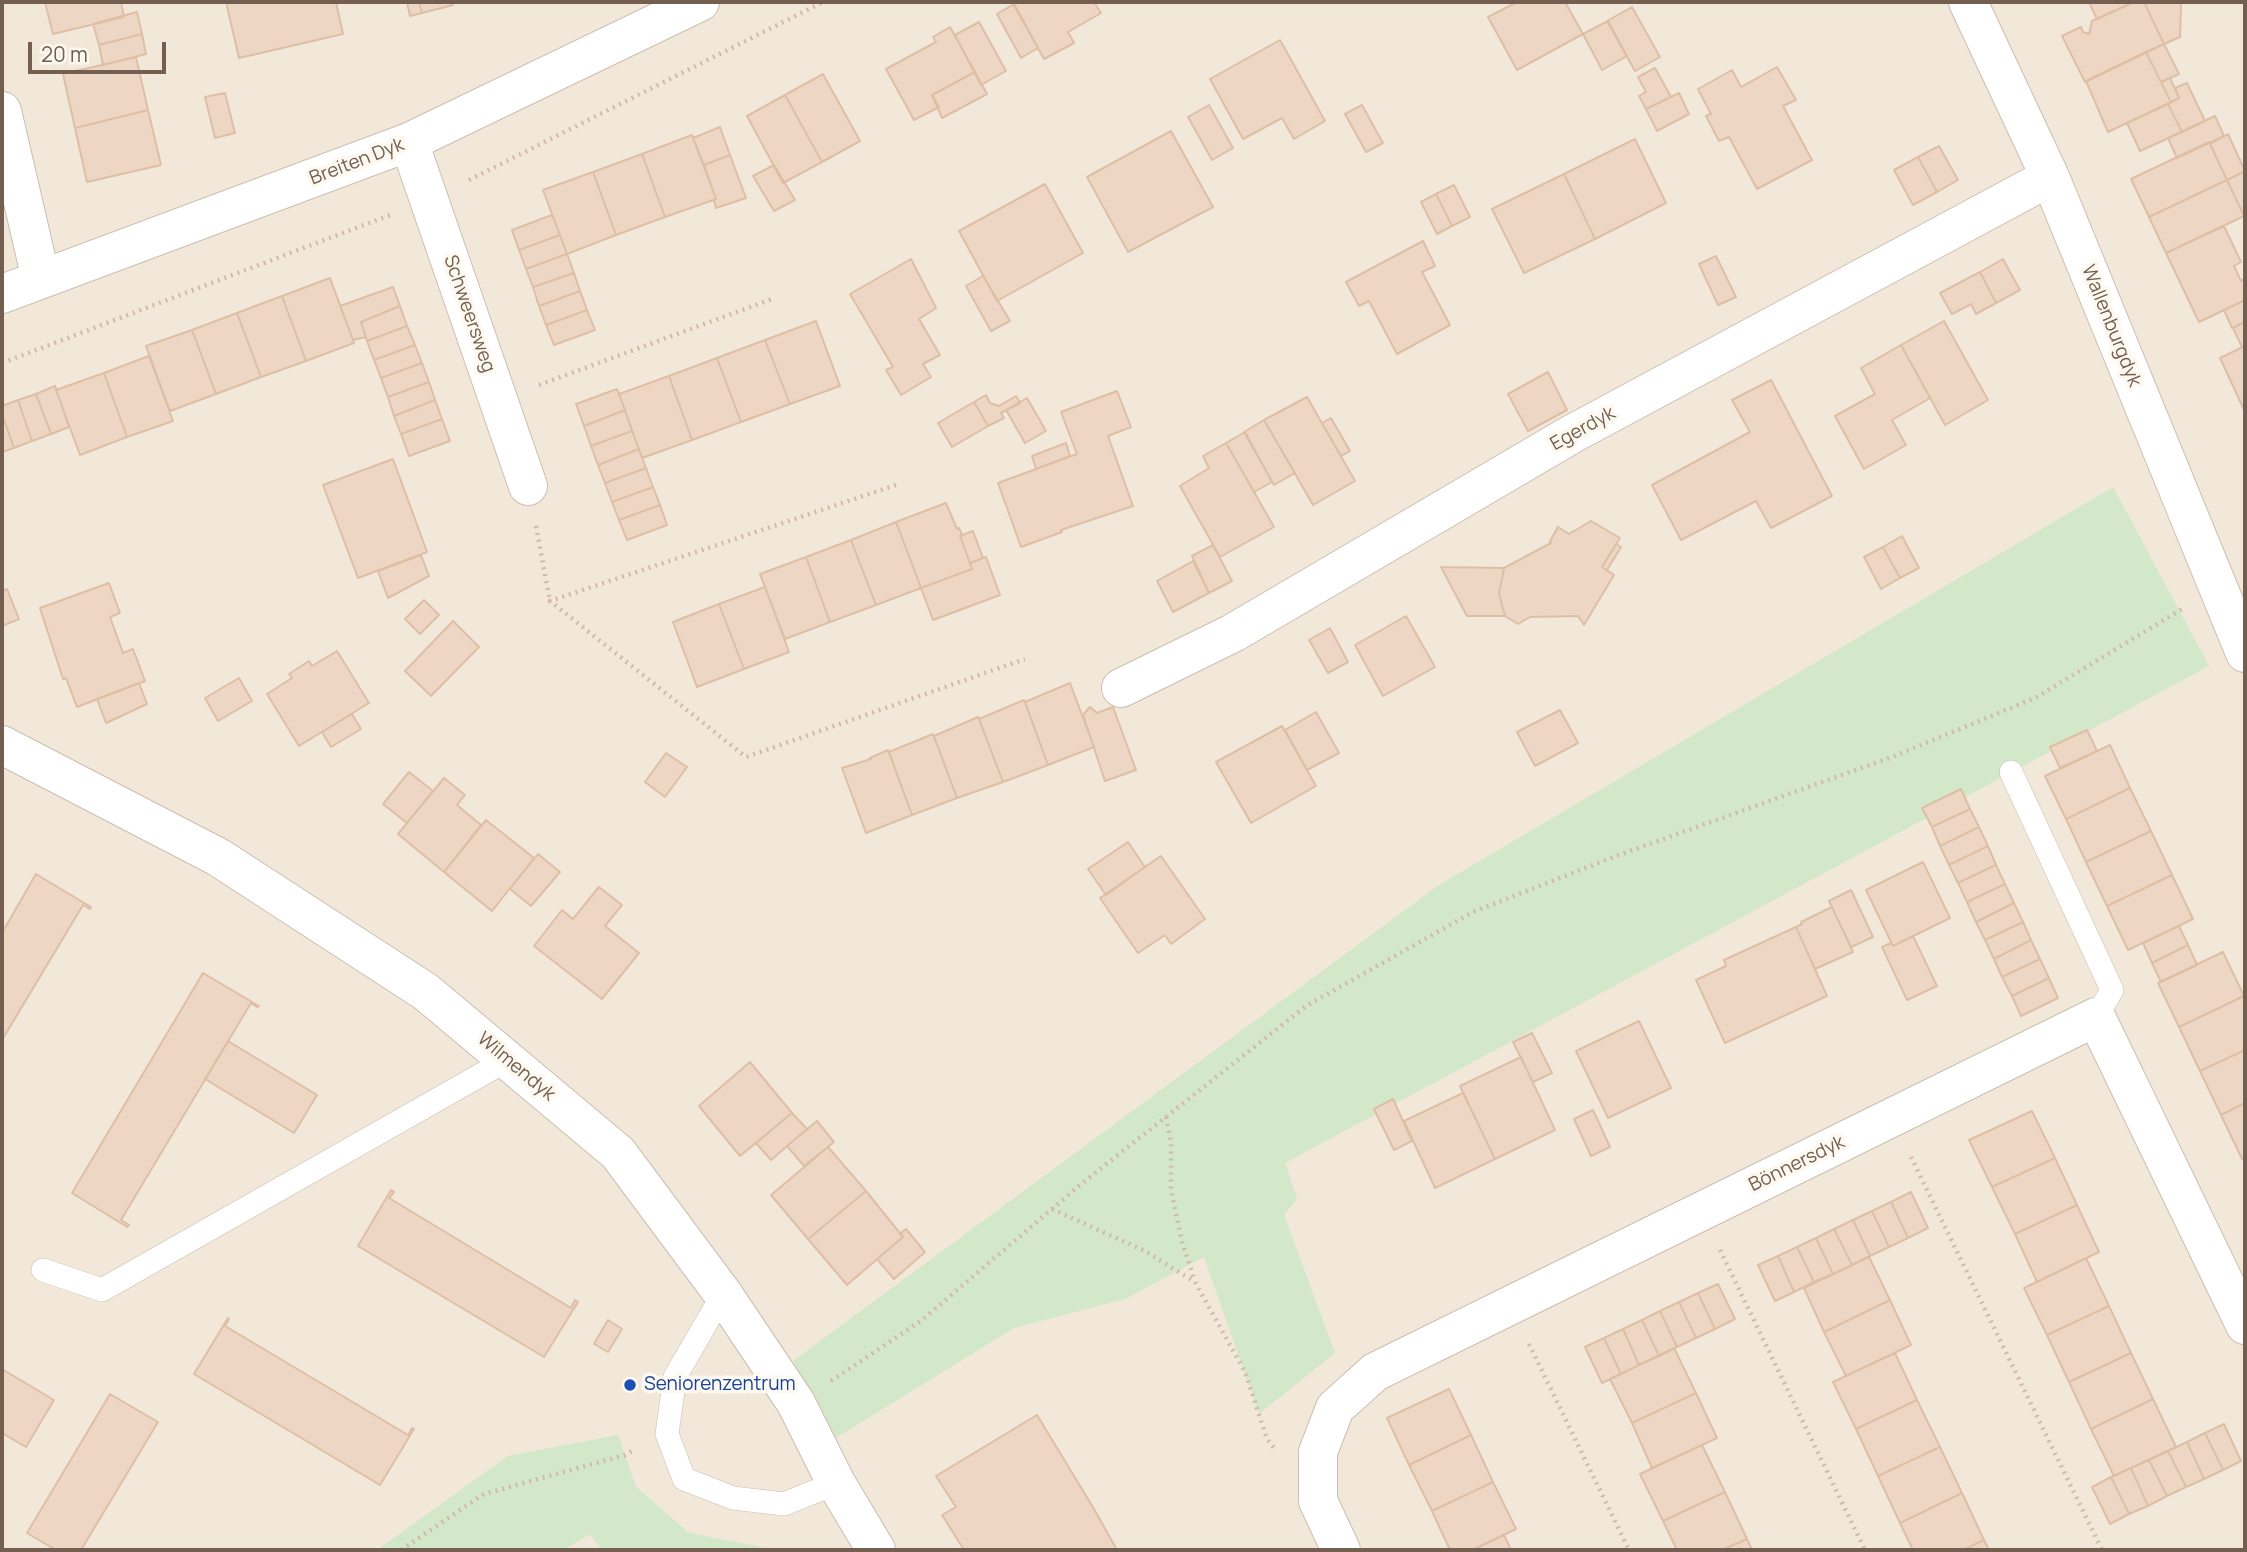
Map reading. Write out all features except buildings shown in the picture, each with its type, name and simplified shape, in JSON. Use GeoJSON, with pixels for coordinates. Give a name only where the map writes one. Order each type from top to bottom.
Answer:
{"type":"FeatureCollection","features":[{"type":"Feature","properties":{"kind":"street","name":"Breiten Dyk"},"geometry":{"type":"LineString","coordinates":[[2,294],[409,142],[700,2]]}},
{"type":"Feature","properties":{"kind":"street","name":"Wallenburgdyk"},"geometry":{"type":"LineString","coordinates":[[1968,2],[2050,177],[2245,653]]}},
{"type":"Feature","properties":{"kind":"street"},"geometry":{"type":"LineString","coordinates":[[2,111],[41,279]]}},
{"type":"Feature","properties":{"kind":"street","name":"Schweersweg"},"geometry":{"type":"LineString","coordinates":[[409,142],[528,486]]}},
{"type":"Feature","properties":{"kind":"street","name":"Egerdyk"},"geometry":{"type":"LineString","coordinates":[[1121,688],[1233,633],[1572,434],[2050,177]]}},
{"type":"Feature","properties":{"kind":"street","name":"Wilmendyk"},"geometry":{"type":"LineString","coordinates":[[2,745],[218,857],[426,992],[618,1153],[723,1294],[796,1403],[836,1483],[876,1550]]}},
{"type":"Feature","properties":{"kind":"street"},"geometry":{"type":"LineString","coordinates":[[2096,1017],[2245,1325]]}},
{"type":"Feature","properties":{"kind":"street","name":"Bönnersdyk"},"geometry":{"type":"LineString","coordinates":[[1342,1550],[1318,1502],[1318,1452],[1335,1408],[1375,1372],[2096,1017]]}},
{"type":"Feature","properties":{"kind":"lane"},"geometry":{"type":"LineString","coordinates":[[2011,772],[2112,990],[2096,1017]]}},
{"type":"Feature","properties":{"kind":"lane"},"geometry":{"type":"LineString","coordinates":[[43,1269],[103,1290],[507,1060]]}},
{"type":"Feature","properties":{"kind":"lane"},"geometry":{"type":"LineString","coordinates":[[723,1294],[676,1377],[667,1434],[684,1479],[733,1498],[784,1504],[836,1483]]}},
{"type":"Feature","properties":{"kind":"path"},"geometry":{"type":"LineString","coordinates":[[499,400],[772,299]]}},
{"type":"Feature","properties":{"kind":"path"},"geometry":{"type":"LineString","coordinates":[[550,601],[896,485]]}},
{"type":"Feature","properties":{"kind":"path"},"geometry":{"type":"LineString","coordinates":[[528,486],[550,601],[746,757],[1025,659]]}},
{"type":"Feature","properties":{"kind":"path"},"geometry":{"type":"LineString","coordinates":[[796,1403],[922,1320],[1052,1209],[1306,1006],[1474,912],[1616,856],[1892,757],[2035,698],[2218,586]]}},
{"type":"Feature","properties":{"kind":"path"},"geometry":{"type":"LineString","coordinates":[[1167,1117],[1171,1142],[1171,1190],[1182,1241],[1195,1282],[1245,1372],[1267,1439],[1276,1449]]}},
{"type":"Feature","properties":{"kind":"path"},"geometry":{"type":"LineString","coordinates":[[1892,1118],[2102,1550]]}},
{"type":"Feature","properties":{"kind":"path"},"geometry":{"type":"LineString","coordinates":[[1052,1209],[1145,1251],[1195,1282]]}},
{"type":"Feature","properties":{"kind":"path"},"geometry":{"type":"LineString","coordinates":[[1701,1212],[1865,1550]]}},
{"type":"Feature","properties":{"kind":"path"},"geometry":{"type":"LineString","coordinates":[[1511,1305],[1629,1550]]}},
{"type":"Feature","properties":{"kind":"path"},"geometry":{"type":"LineString","coordinates":[[401,1550],[484,1494],[625,1455],[667,1434]]}},
{"type":"Feature","properties":{"kind":"shaded area"},"geometry":{"type":"Polygon","coordinates":[[[2,2],[2245,2],[2245,1550],[2,1550],[2,2]]]}},
{"type":"Feature","properties":{"kind":"green space"},"geometry":{"type":"Polygon","coordinates":[[[2113,487],[2209,666],[1285,1163],[1297,1199],[1284,1215],[1335,1353],[1259,1414],[1204,1257],[1125,1299],[1014,1328],[834,1439],[793,1361],[1439,885],[2113,487]]]}},
{"type":"Feature","properties":{"kind":"green space"},"geometry":{"type":"Polygon","coordinates":[[[618,1435],[636,1487],[689,1533],[779,1550],[602,1550],[590,1534],[564,1550],[377,1550],[508,1456],[618,1435]]]}},
{"type":"Feature","properties":{"kind":"place","name":"Seniorenzentrum"},"geometry":{"type":"Point","coordinates":[630,1385]}}]}
